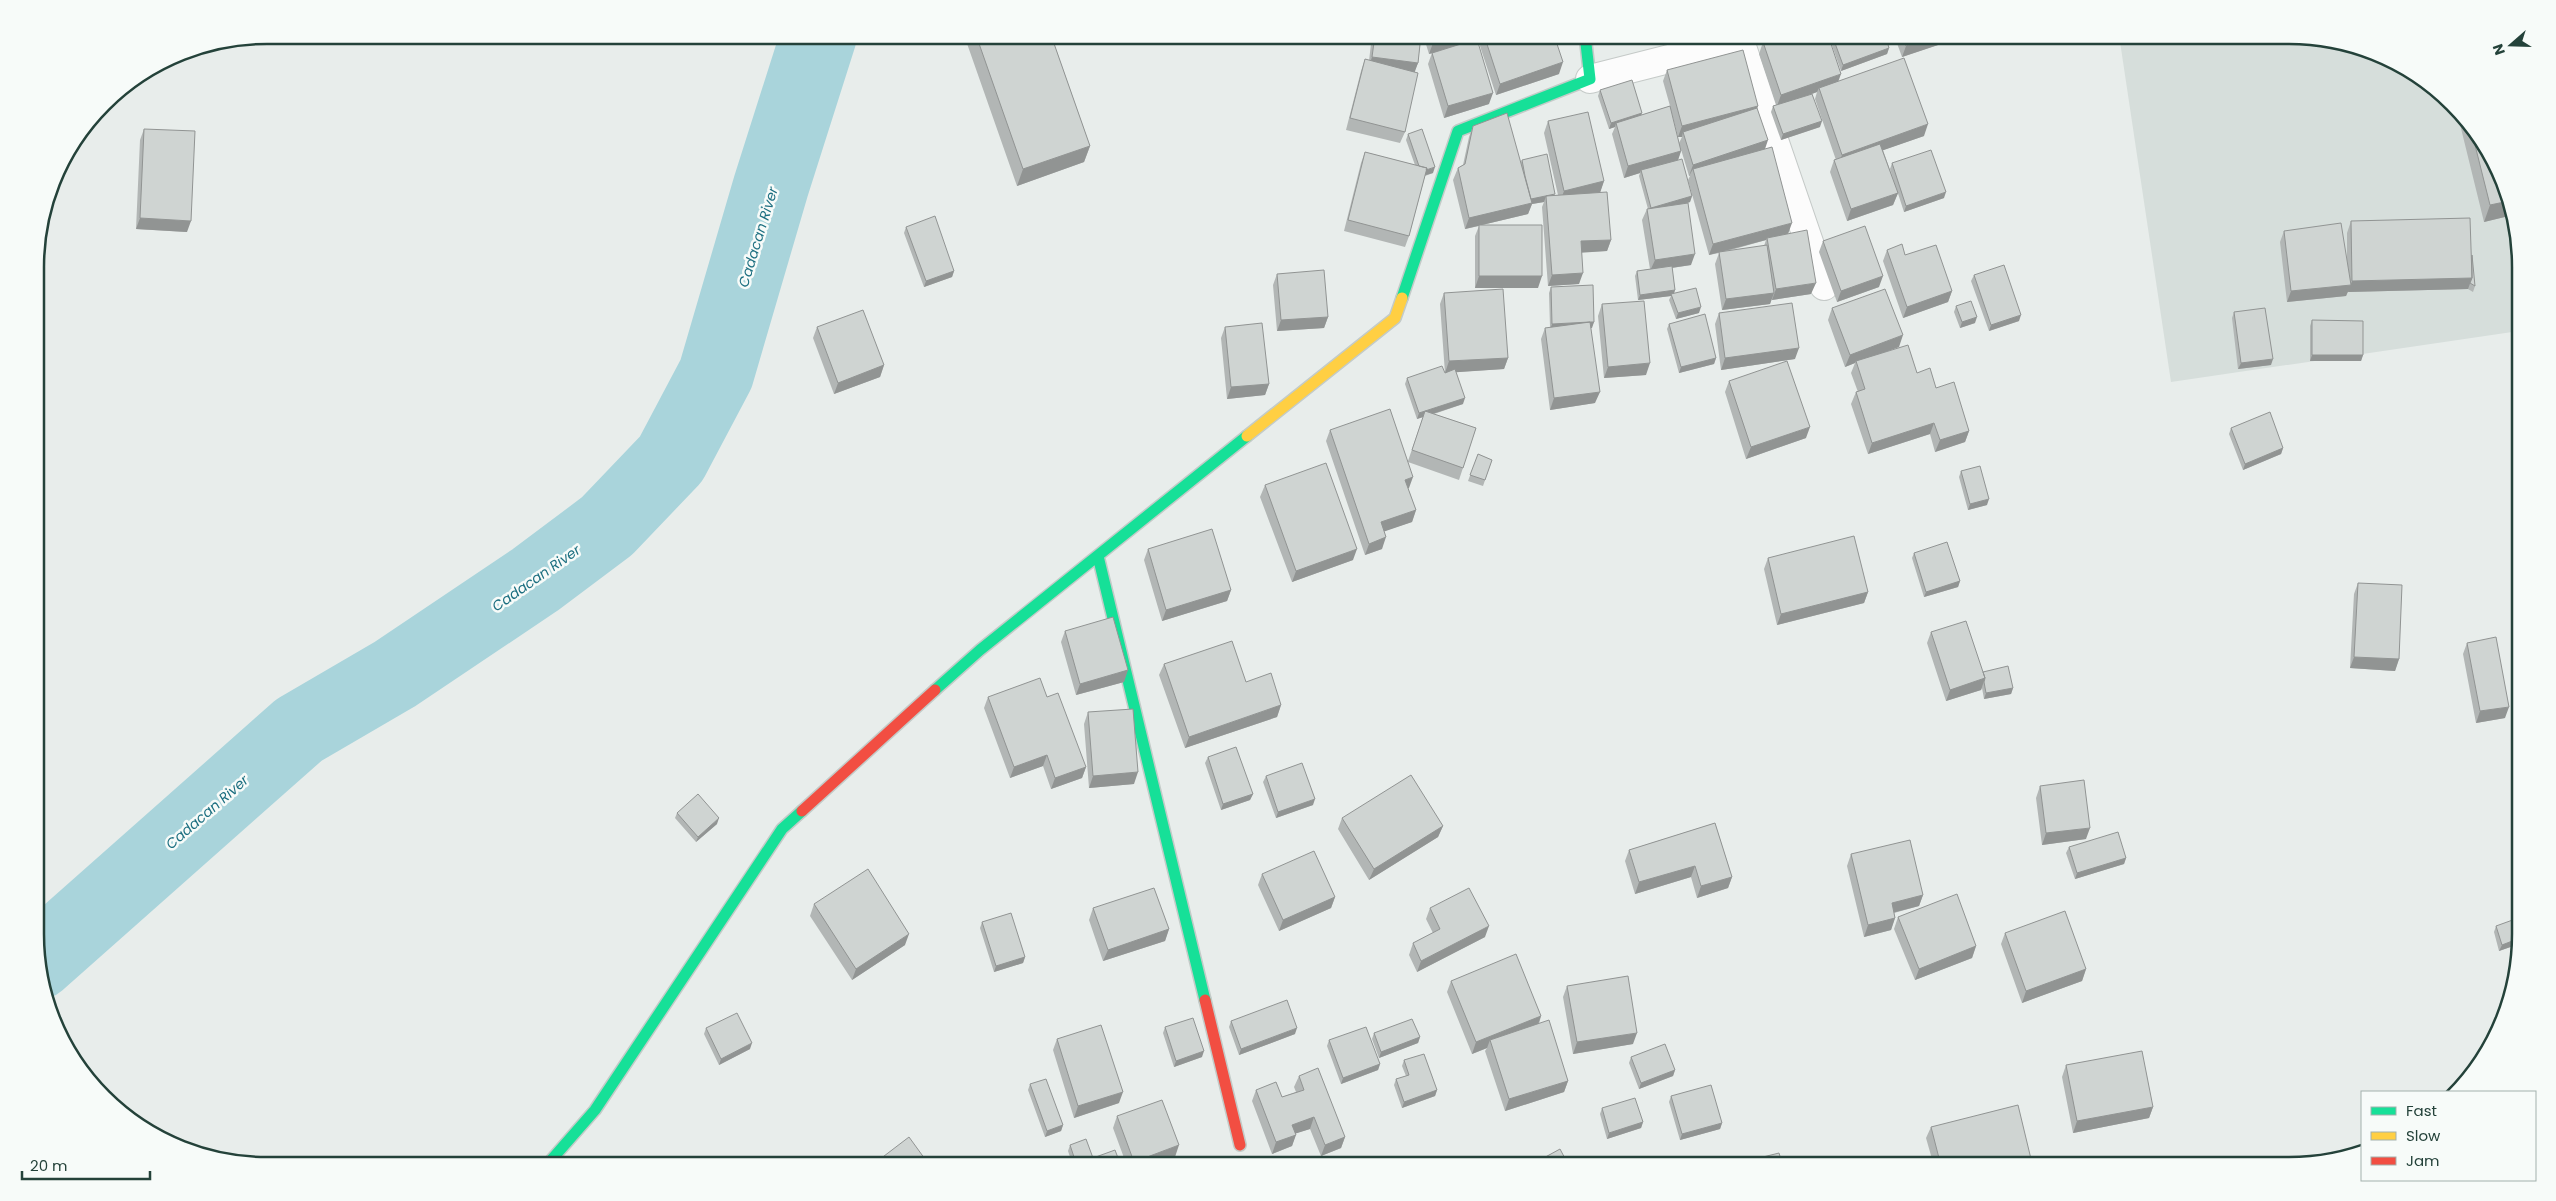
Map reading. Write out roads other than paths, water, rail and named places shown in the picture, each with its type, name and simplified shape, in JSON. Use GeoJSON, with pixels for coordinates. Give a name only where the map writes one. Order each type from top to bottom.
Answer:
{"type":"FeatureCollection","features":[{"type":"Feature","properties":{"kind":"street"},"geometry":{"type":"LineString","coordinates":[[1586,44],[1590,79]]}},
{"type":"Feature","properties":{"kind":"street"},"geometry":{"type":"LineString","coordinates":[[554,1157],[595,1110],[782,829],[980,650],[1395,318],[1458,131],[1590,79],[1718,44]]}},
{"type":"Feature","properties":{"kind":"street"},"geometry":{"type":"LineString","coordinates":[[1742,44],[1824,286]]}},
{"type":"Feature","properties":{"kind":"street"},"geometry":{"type":"LineString","coordinates":[[1098,556],[1240,1144]]}},
{"type":"Feature","properties":{"kind":"waterway","name":"Cadacan River"},"geometry":{"type":"LineString","coordinates":[[45,955],[299,730],[395,674],[535,580],[607,526],[671,459],[716,374],[771,186],[816,44]]}}]}
